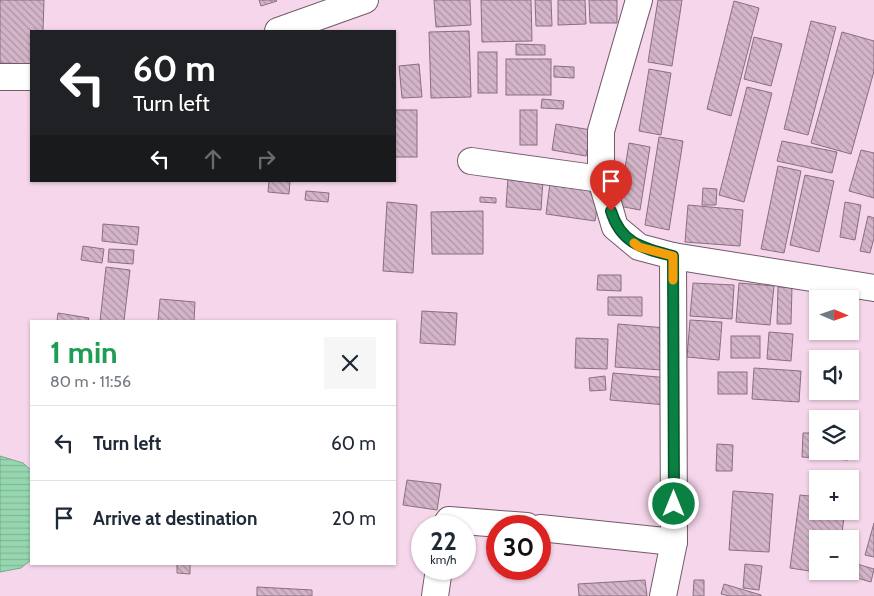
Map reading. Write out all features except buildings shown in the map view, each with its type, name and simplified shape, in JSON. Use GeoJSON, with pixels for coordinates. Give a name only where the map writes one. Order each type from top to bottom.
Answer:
{"type":"FeatureCollection","features":[{"type":"Feature","properties":{"kind":"street"},"geometry":{"type":"LineString","coordinates":[[281,30],[365,0]]}},
{"type":"Feature","properties":{"kind":"street"},"geometry":{"type":"LineString","coordinates":[[639,0],[601,131],[601,178],[616,227],[639,247],[673,256],[874,288]]}},
{"type":"Feature","properties":{"kind":"street"},"geometry":{"type":"LineString","coordinates":[[0,77],[30,77]]}},
{"type":"Feature","properties":{"kind":"street"},"geometry":{"type":"LineString","coordinates":[[470,161],[601,178]]}},
{"type":"Feature","properties":{"kind":"street"},"geometry":{"type":"LineString","coordinates":[[663,596],[674,542],[673,256]]}},
{"type":"Feature","properties":{"kind":"street"},"geometry":{"type":"LineString","coordinates":[[551,529],[674,542]]}},
{"type":"Feature","properties":{"kind":"street"},"geometry":{"type":"LineString","coordinates":[[435,596],[437,580]]}},
{"type":"Feature","properties":{"kind":"shaded area"},"geometry":{"type":"Polygon","coordinates":[[[0,456],[23,463],[30,469],[30,561],[21,568],[0,572],[0,456]]]}},
{"type":"Feature","properties":{"kind":"slow traffic"},"geometry":{"type":"LineString","coordinates":[[634,243],[639,247],[673,256],[673,280]]}},
{"type":"Feature","properties":{"kind":"route"},"geometry":{"type":"LineString","coordinates":[[611,211],[616,227],[639,247],[673,256],[674,504]]}}]}
